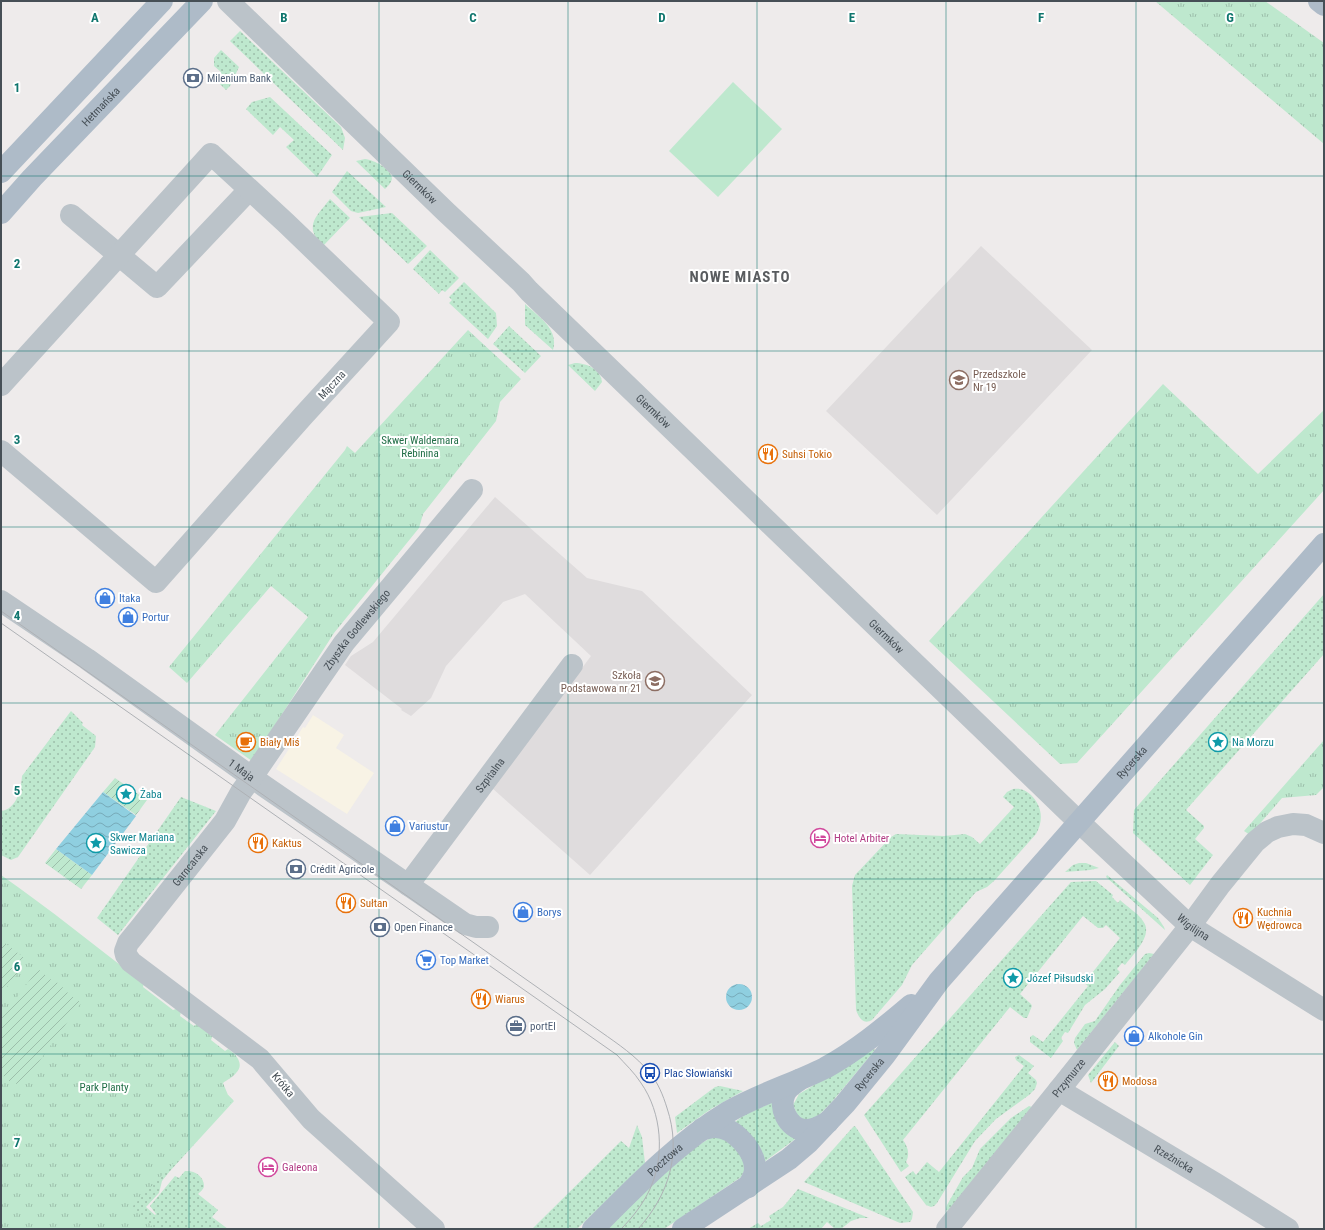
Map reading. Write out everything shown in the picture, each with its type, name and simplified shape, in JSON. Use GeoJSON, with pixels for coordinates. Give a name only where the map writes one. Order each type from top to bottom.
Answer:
{"type":"FeatureCollection","features":[{"type":"Feature","properties":{"kind":"main road"},"geometry":{"type":"LineString","coordinates":[[3,166],[162,1]]}},
{"type":"Feature","properties":{"kind":"main road","name":"Hetmańska"},"geometry":{"type":"LineString","coordinates":[[1,213],[32,178],[202,1]]}},
{"type":"Feature","properties":{"kind":"main road"},"geometry":{"type":"LineString","coordinates":[[1319,1],[1324,5]]}},
{"type":"Feature","properties":{"kind":"main road","name":"Rycerska"},"geometry":{"type":"LineString","coordinates":[[748,1187],[789,1160],[829,1122],[885,1055],[939,981],[1324,544]]}},
{"type":"Feature","properties":{"kind":"main road","name":"Rycerska"},"geometry":{"type":"LineString","coordinates":[[746,1102],[799,1080],[825,1067],[877,1034],[939,981]]}},
{"type":"Feature","properties":{"kind":"main road"},"geometry":{"type":"LineString","coordinates":[[799,1080],[789,1087],[784,1094],[782,1102],[785,1115],[790,1123],[804,1130],[814,1129],[829,1122]]}},
{"type":"Feature","properties":{"kind":"main road","name":"Pocztowa"},"geometry":{"type":"LineString","coordinates":[[592,1229],[662,1162],[689,1139],[702,1129],[746,1102]]}},
{"type":"Feature","properties":{"kind":"main road"},"geometry":{"type":"LineString","coordinates":[[683,1229],[748,1187],[755,1169],[752,1156],[745,1145],[735,1135],[726,1129],[715,1127],[702,1129]]}},
{"type":"Feature","properties":{"kind":"street","name":"Giermków"},"geometry":{"type":"LineString","coordinates":[[228,1],[1079,822]]}},
{"type":"Feature","properties":{"kind":"street","name":"Mączna"},"geometry":{"type":"LineString","coordinates":[[1,385],[211,154],[286,223],[389,322],[297,422],[156,582],[1,451]]}},
{"type":"Feature","properties":{"kind":"street"},"geometry":{"type":"LineString","coordinates":[[71,215],[157,287],[249,190]]}},
{"type":"Feature","properties":{"kind":"street","name":"Zbyszka Godlewskiego"},"geometry":{"type":"LineString","coordinates":[[252,777],[344,643],[472,490]]}},
{"type":"Feature","properties":{"kind":"street","name":"1 Maja"},"geometry":{"type":"LineString","coordinates":[[1,600],[464,924],[476,927],[488,927]]}},
{"type":"Feature","properties":{"kind":"street","name":"Szpitalna"},"geometry":{"type":"LineString","coordinates":[[408,885],[572,665]]}},
{"type":"Feature","properties":{"kind":"street","name":"Garncarska"},"geometry":{"type":"LineString","coordinates":[[125,951],[128,943],[136,932],[225,821],[241,792],[252,777]]}},
{"type":"Feature","properties":{"kind":"street","name":"Wigilijna"},"geometry":{"type":"LineString","coordinates":[[1079,822],[1190,926],[1324,1010]]}},
{"type":"Feature","properties":{"kind":"street","name":"Przymurze"},"geometry":{"type":"LineString","coordinates":[[947,1229],[1190,926],[1220,885],[1255,842],[1267,832],[1278,827],[1293,824],[1306,825],[1324,833]]}},
{"type":"Feature","properties":{"kind":"street","name":"Krótka"},"geometry":{"type":"LineString","coordinates":[[125,951],[126,956],[137,966],[260,1059],[311,1118],[434,1229]]}},
{"type":"Feature","properties":{"kind":"street","name":"Rzeźnicka"},"geometry":{"type":"LineString","coordinates":[[1059,1090],[1288,1229]]}},
{"type":"Feature","properties":{"kind":"shaded area","name":"Przedszkole Nr 19"},"geometry":{"type":"Polygon","coordinates":[[[981,246],[1092,350],[937,515],[826,411],[981,246]]]}},
{"type":"Feature","properties":{"kind":"shaded area","name":"Szkoła Podstawowa nr 21"},"geometry":{"type":"Polygon","coordinates":[[[495,497],[587,578],[642,591],[752,695],[590,875],[492,788],[591,656],[525,594],[503,602],[446,666],[431,698],[411,716],[401,710],[402,709],[345,665],[351,656],[373,642],[495,497]]]}},
{"type":"Feature","properties":{"kind":"shaded area"},"geometry":{"type":"Polygon","coordinates":[[[313,715],[344,735],[336,748],[374,773],[347,814],[276,769],[303,727],[305,728],[313,715]]]}},
{"type":"Feature","properties":{"kind":"green space"},"geometry":{"type":"Polygon","coordinates":[[[1155,1],[1265,1],[1324,43],[1324,144],[1155,1]]]}},
{"type":"Feature","properties":{"kind":"green space"},"geometry":{"type":"Polygon","coordinates":[[[240,31],[341,127],[345,138],[343,150],[230,41],[240,31]]]}},
{"type":"Feature","properties":{"kind":"green space"},"geometry":{"type":"Polygon","coordinates":[[[221,50],[239,67],[230,86],[226,90],[215,79],[221,72],[214,66],[214,58],[221,50]]]}},
{"type":"Feature","properties":{"kind":"green space"},"geometry":{"type":"Polygon","coordinates":[[[733,82],[782,129],[718,197],[669,151],[733,82]]]}},
{"type":"Feature","properties":{"kind":"green space"},"geometry":{"type":"Polygon","coordinates":[[[270,97],[332,155],[317,177],[286,147],[294,140],[280,127],[273,135],[246,109],[252,102],[270,97]]]}},
{"type":"Feature","properties":{"kind":"green space"},"geometry":{"type":"Polygon","coordinates":[[[365,159],[377,163],[386,169],[391,175],[392,179],[385,189],[356,161],[365,159]]]}},
{"type":"Feature","properties":{"kind":"green space"},"geometry":{"type":"Polygon","coordinates":[[[347,171],[386,207],[358,213],[351,211],[332,192],[347,171]]]}},
{"type":"Feature","properties":{"kind":"green space"},"geometry":{"type":"Polygon","coordinates":[[[330,199],[350,218],[323,246],[317,239],[313,227],[316,217],[330,199]]]}},
{"type":"Feature","properties":{"kind":"green space"},"geometry":{"type":"Polygon","coordinates":[[[392,213],[427,246],[408,264],[359,217],[392,213]]]}},
{"type":"Feature","properties":{"kind":"green space"},"geometry":{"type":"Polygon","coordinates":[[[430,250],[459,278],[445,292],[442,290],[439,294],[413,269],[430,250]]]}},
{"type":"Feature","properties":{"kind":"green space"},"geometry":{"type":"Polygon","coordinates":[[[464,282],[496,313],[497,326],[488,339],[449,303],[452,300],[449,297],[464,282]]]}},
{"type":"Feature","properties":{"kind":"green space"},"geometry":{"type":"Polygon","coordinates":[[[525,304],[542,319],[550,330],[553,336],[553,350],[525,325],[525,304]]]}},
{"type":"Feature","properties":{"kind":"green space"},"geometry":{"type":"Polygon","coordinates":[[[509,326],[541,356],[525,373],[493,344],[509,326]]]}},
{"type":"Feature","properties":{"kind":"green space","name":"Skwer Waldemara Rebinina"},"geometry":{"type":"Polygon","coordinates":[[[468,330],[521,379],[500,402],[496,421],[423,514],[419,528],[334,633],[252,761],[215,735],[308,617],[271,586],[187,683],[169,667],[347,446],[355,453],[468,330]]]}},
{"type":"Feature","properties":{"kind":"green space"},"geometry":{"type":"Polygon","coordinates":[[[575,363],[584,364],[596,370],[599,374],[602,382],[595,391],[568,365],[575,363]]]}},
{"type":"Feature","properties":{"kind":"green space"},"geometry":{"type":"Polygon","coordinates":[[[1163,384],[1258,474],[1324,410],[1324,490],[1077,763],[1060,764],[929,641],[1163,384]]]}},
{"type":"Feature","properties":{"kind":"green space"},"geometry":{"type":"Polygon","coordinates":[[[1324,594],[1324,654],[1186,810],[1204,826],[1195,839],[1213,855],[1190,885],[1133,833],[1134,810],[1324,594]]]}},
{"type":"Feature","properties":{"kind":"green space"},"geometry":{"type":"Polygon","coordinates":[[[71,711],[83,723],[82,725],[96,736],[95,747],[18,857],[11,860],[1,855],[1,811],[11,807],[17,798],[21,787],[22,776],[71,711]]]}},
{"type":"Feature","properties":{"kind":"green space"},"geometry":{"type":"Polygon","coordinates":[[[1324,740],[1324,787],[1316,795],[1282,798],[1250,835],[1244,831],[1324,740]]]}},
{"type":"Feature","properties":{"kind":"green space"},"geometry":{"type":"Polygon","coordinates":[[[115,778],[147,800],[136,815],[103,792],[115,778]]]}},
{"type":"Feature","properties":{"kind":"green space"},"geometry":{"type":"Polygon","coordinates":[[[1013,789],[1021,789],[1027,792],[1038,804],[1041,818],[1039,829],[1036,834],[994,881],[987,887],[976,892],[912,965],[902,985],[872,1020],[866,1022],[862,1020],[858,1016],[856,1010],[852,886],[855,875],[891,837],[896,834],[944,836],[965,834],[972,837],[980,844],[1014,807],[1003,797],[1007,792],[1013,789]]]}},
{"type":"Feature","properties":{"kind":"green space"},"geometry":{"type":"Polygon","coordinates":[[[181,797],[216,811],[118,935],[97,918],[181,797]]]}},
{"type":"Feature","properties":{"kind":"green space"},"geometry":{"type":"Polygon","coordinates":[[[56,849],[92,875],[81,889],[45,863],[56,849]]]}},
{"type":"Feature","properties":{"kind":"green space"},"geometry":{"type":"Polygon","coordinates":[[[1086,863],[1099,868],[1065,872],[1073,865],[1086,863]]]}},
{"type":"Feature","properties":{"kind":"green space","name":"Park Planty"},"geometry":{"type":"Polygon","coordinates":[[[1,875],[144,983],[143,987],[173,1010],[182,1007],[180,1016],[194,1026],[200,1021],[214,1032],[211,1040],[225,1051],[228,1049],[231,1051],[240,1063],[239,1070],[223,1083],[228,1095],[233,1100],[132,1207],[155,1229],[1,1229],[1,875]]]}},
{"type":"Feature","properties":{"kind":"green space"},"geometry":{"type":"Polygon","coordinates":[[[1107,875],[1158,918],[1165,930],[1106,877],[1107,875]]]}},
{"type":"Feature","properties":{"kind":"green space"},"geometry":{"type":"Polygon","coordinates":[[[1096,881],[1113,895],[1112,897],[1118,903],[1120,900],[1138,915],[1146,926],[1144,938],[1137,950],[1125,965],[1122,963],[1117,969],[1120,972],[1105,989],[1085,1005],[1068,1033],[1065,1032],[1061,1038],[1063,1041],[1051,1058],[1030,1042],[1030,1037],[1033,1035],[1043,1042],[1088,986],[1084,983],[1120,938],[1106,925],[1103,928],[1098,928],[1083,916],[1020,994],[1032,1006],[1027,1018],[1024,1018],[1010,1007],[903,1140],[908,1151],[906,1162],[909,1166],[901,1172],[864,1115],[1071,882],[1096,881]]]}},
{"type":"Feature","properties":{"kind":"green space"},"geometry":{"type":"Polygon","coordinates":[[[1,940],[27,960],[1,995],[1,940]]]}},
{"type":"Feature","properties":{"kind":"green space"},"geometry":{"type":"Polygon","coordinates":[[[1145,954],[1154,954],[1077,1050],[1074,1043],[1075,1038],[1085,1024],[1095,1021],[1120,985],[1145,954]]]}},
{"type":"Feature","properties":{"kind":"green space"},"geometry":{"type":"Polygon","coordinates":[[[38,969],[55,983],[60,984],[63,989],[81,1003],[23,1084],[16,1084],[10,1082],[1,1074],[1,1019],[38,969]]]}},
{"type":"Feature","properties":{"kind":"green space"},"geometry":{"type":"Polygon","coordinates":[[[1115,1042],[1119,1046],[1091,1083],[1088,1075],[1115,1042]]]}},
{"type":"Feature","properties":{"kind":"green space"},"geometry":{"type":"Polygon","coordinates":[[[874,1049],[875,1050],[831,1103],[818,1116],[801,1123],[793,1105],[799,1094],[874,1049]]]}},
{"type":"Feature","properties":{"kind":"green space"},"geometry":{"type":"Polygon","coordinates":[[[1019,1055],[1034,1066],[1028,1073],[1036,1080],[1037,1083],[1035,1089],[996,1119],[975,1141],[937,1203],[931,1207],[926,1205],[905,1177],[913,1171],[916,1175],[927,1162],[939,1172],[1024,1066],[1016,1060],[1015,1057],[1019,1055]]]}},
{"type":"Feature","properties":{"kind":"green space"},"geometry":{"type":"Polygon","coordinates":[[[720,1086],[743,1091],[711,1109],[677,1133],[675,1117],[715,1087],[720,1086]]]}},
{"type":"Feature","properties":{"kind":"green space"},"geometry":{"type":"Polygon","coordinates":[[[228,1095],[234,1101],[170,1171],[162,1181],[159,1193],[146,1207],[155,1215],[156,1214],[150,1206],[175,1176],[179,1178],[185,1171],[192,1172],[198,1174],[204,1182],[203,1188],[198,1194],[218,1210],[212,1217],[228,1229],[129,1229],[128,1203],[228,1095]]]}},
{"type":"Feature","properties":{"kind":"green space"},"geometry":{"type":"Polygon","coordinates":[[[773,1103],[798,1137],[764,1162],[735,1122],[744,1115],[773,1103]]]}},
{"type":"Feature","properties":{"kind":"green space"},"geometry":{"type":"Polygon","coordinates":[[[1029,1106],[1032,1107],[948,1211],[946,1209],[947,1205],[963,1177],[972,1168],[980,1149],[1011,1118],[1029,1106]]]}},
{"type":"Feature","properties":{"kind":"green space"},"geometry":{"type":"Polygon","coordinates":[[[637,1125],[642,1137],[645,1163],[577,1229],[532,1229],[621,1141],[629,1148],[637,1125]]]}},
{"type":"Feature","properties":{"kind":"green space"},"geometry":{"type":"Polygon","coordinates":[[[855,1126],[913,1212],[910,1222],[900,1223],[804,1182],[855,1126]]]}},
{"type":"Feature","properties":{"kind":"green space"},"geometry":{"type":"Polygon","coordinates":[[[712,1137],[725,1139],[738,1151],[746,1167],[741,1177],[664,1229],[608,1229],[670,1167],[712,1137]]]}},
{"type":"Feature","properties":{"kind":"green space"},"geometry":{"type":"Polygon","coordinates":[[[798,1189],[869,1218],[860,1218],[851,1221],[841,1229],[835,1229],[827,1222],[821,1229],[748,1229],[758,1223],[761,1226],[771,1220],[769,1216],[783,1207],[798,1189]]]}},
{"type":"Feature","properties":{"kind":"water"},"geometry":{"type":"Polygon","coordinates":[[[103,792],[136,816],[92,875],[56,849],[103,792]]]}},
{"type":"Feature","properties":{"kind":"water"},"geometry":{"type":"Polygon","coordinates":[[[739,984],[748,988],[752,997],[748,1006],[739,1010],[730,1006],[726,997],[730,988],[739,984]]]}},
{"type":"Feature","properties":{"kind":"tram line"},"geometry":{"type":"LineString","coordinates":[[1,611],[627,1051],[639,1061],[658,1085],[667,1108],[673,1141],[673,1157],[665,1188],[649,1216],[638,1229]]}},
{"type":"Feature","properties":{"kind":"tram line"},"geometry":{"type":"LineString","coordinates":[[1,623],[617,1055],[635,1075],[648,1095],[657,1121],[659,1135],[658,1163],[650,1189],[630,1220],[621,1229]]}},
{"type":"Feature","properties":{"kind":"place","name":"Milenium Bank"},"geometry":{"type":"Point","coordinates":[193,78]}},
{"type":"Feature","properties":{"kind":"place","name":"Przedszkole Nr 19"},"geometry":{"type":"Point","coordinates":[959,380]}},
{"type":"Feature","properties":{"kind":"place","name":"Suhsi Tokio"},"geometry":{"type":"Point","coordinates":[768,454]}},
{"type":"Feature","properties":{"kind":"place","name":"Itaka"},"geometry":{"type":"Point","coordinates":[105,598]}},
{"type":"Feature","properties":{"kind":"place","name":"Portur"},"geometry":{"type":"Point","coordinates":[128,617]}},
{"type":"Feature","properties":{"kind":"place","name":"Szkoła Podstawowa nr 21"},"geometry":{"type":"Point","coordinates":[655,681]}},
{"type":"Feature","properties":{"kind":"place","name":"Biały Miś"},"geometry":{"type":"Point","coordinates":[246,742]}},
{"type":"Feature","properties":{"kind":"place","name":"Na Morzu"},"geometry":{"type":"Point","coordinates":[1218,742]}},
{"type":"Feature","properties":{"kind":"place","name":"Żaba"},"geometry":{"type":"Point","coordinates":[126,794]}},
{"type":"Feature","properties":{"kind":"place","name":"Variustur"},"geometry":{"type":"Point","coordinates":[395,826]}},
{"type":"Feature","properties":{"kind":"place","name":"Hotel Arbiter"},"geometry":{"type":"Point","coordinates":[820,838]}},
{"type":"Feature","properties":{"kind":"place","name":"Skwer Mariana Sawicza"},"geometry":{"type":"Point","coordinates":[96,843]}},
{"type":"Feature","properties":{"kind":"place","name":"Kaktus"},"geometry":{"type":"Point","coordinates":[258,843]}},
{"type":"Feature","properties":{"kind":"place","name":"Crédit Agricole"},"geometry":{"type":"Point","coordinates":[296,869]}},
{"type":"Feature","properties":{"kind":"place","name":"Sułtan"},"geometry":{"type":"Point","coordinates":[346,903]}},
{"type":"Feature","properties":{"kind":"place","name":"Borys"},"geometry":{"type":"Point","coordinates":[523,912]}},
{"type":"Feature","properties":{"kind":"place","name":"Kuchnia Wędrowca"},"geometry":{"type":"Point","coordinates":[1243,918]}},
{"type":"Feature","properties":{"kind":"place","name":"Open Finance"},"geometry":{"type":"Point","coordinates":[380,927]}},
{"type":"Feature","properties":{"kind":"place","name":"Top Market"},"geometry":{"type":"Point","coordinates":[426,960]}},
{"type":"Feature","properties":{"kind":"place","name":"Józef Piłsudski"},"geometry":{"type":"Point","coordinates":[1013,978]}},
{"type":"Feature","properties":{"kind":"place","name":"Wiarus"},"geometry":{"type":"Point","coordinates":[481,999]}},
{"type":"Feature","properties":{"kind":"place","name":"portEl"},"geometry":{"type":"Point","coordinates":[516,1026]}},
{"type":"Feature","properties":{"kind":"place","name":"Alkohole Gin"},"geometry":{"type":"Point","coordinates":[1134,1036]}},
{"type":"Feature","properties":{"kind":"place","name":"Plac Słowiański"},"geometry":{"type":"Point","coordinates":[650,1073]}},
{"type":"Feature","properties":{"kind":"place","name":"Modosa"},"geometry":{"type":"Point","coordinates":[1108,1081]}},
{"type":"Feature","properties":{"kind":"place","name":"Galeona"},"geometry":{"type":"Point","coordinates":[268,1167]}},
{"type":"Feature","properties":{"kind":"district","name":"NOWE MIASTO"},"geometry":{"type":"Point","coordinates":[740,277]}}]}
